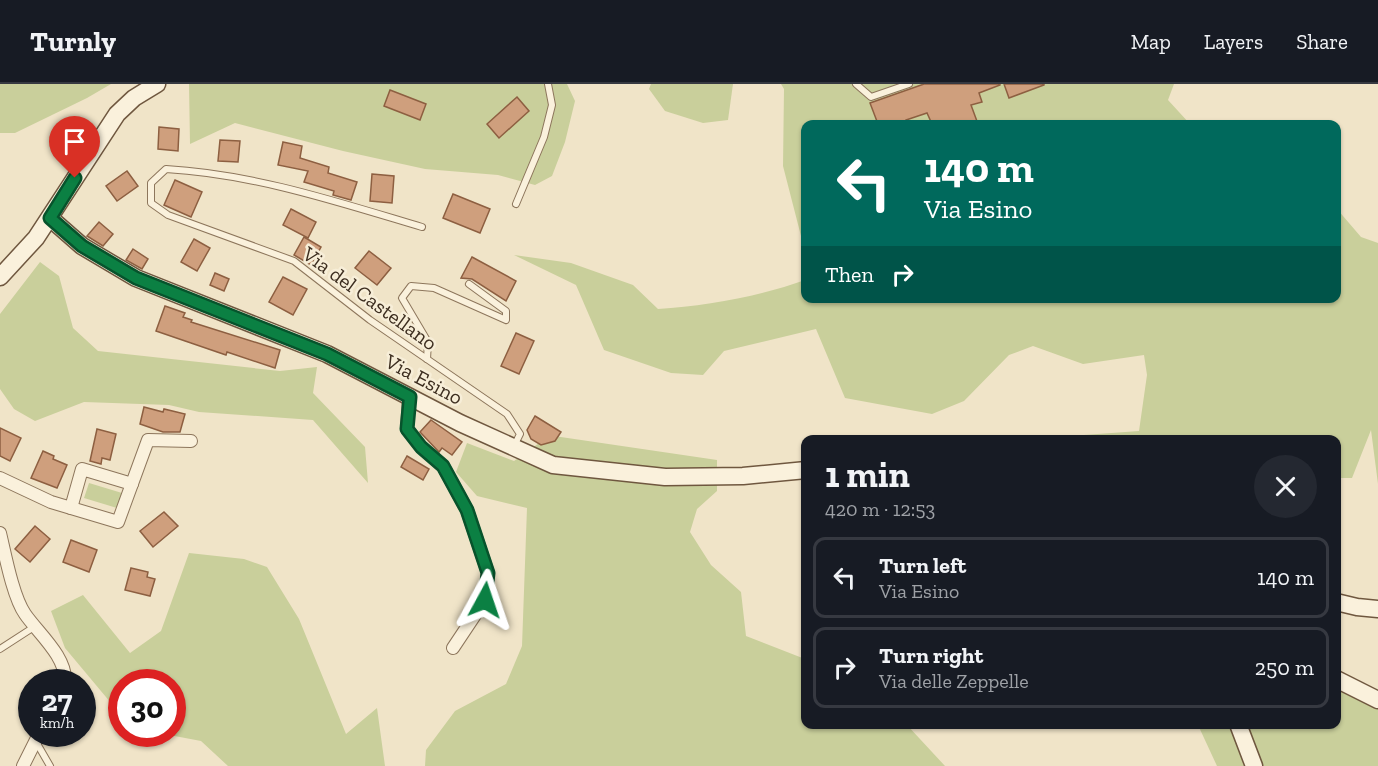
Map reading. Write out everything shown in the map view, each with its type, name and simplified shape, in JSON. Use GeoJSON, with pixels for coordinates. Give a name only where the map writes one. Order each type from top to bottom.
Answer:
{"type":"FeatureCollection","features":[{"type":"Feature","properties":{"kind":"street"},"geometry":{"type":"LineString","coordinates":[[0,278],[27,249],[50,218],[117,114],[134,98],[157,84]]}},
{"type":"Feature","properties":{"kind":"street","name":"Via Esino"},"geometry":{"type":"LineString","coordinates":[[50,218],[82,246],[136,278],[327,354],[410,397],[553,465],[665,477],[742,477],[801,471]]}},
{"type":"Feature","properties":{"kind":"street"},"geometry":{"type":"LineString","coordinates":[[410,397],[407,429],[421,447],[443,466],[467,510],[488,573],[485,600],[453,648]]}},
{"type":"Feature","properties":{"kind":"street"},"geometry":{"type":"LineString","coordinates":[[0,478],[51,502],[118,522],[148,440],[191,441]]}},
{"type":"Feature","properties":{"kind":"street"},"geometry":{"type":"LineString","coordinates":[[71,508],[82,469],[132,484]]}},
{"type":"Feature","properties":{"kind":"street"},"geometry":{"type":"LineString","coordinates":[[0,532],[23,612],[56,655],[61,669]]}},
{"type":"Feature","properties":{"kind":"street"},"geometry":{"type":"LineString","coordinates":[[1341,603],[1378,609]]}},
{"type":"Feature","properties":{"kind":"street"},"geometry":{"type":"LineString","coordinates":[[1341,682],[1378,700]]}},
{"type":"Feature","properties":{"kind":"street"},"geometry":{"type":"LineString","coordinates":[[1240,729],[1254,766]]}},
{"type":"Feature","properties":{"kind":"street"},"geometry":{"type":"LineString","coordinates":[[23,766],[32,747]]}},
{"type":"Feature","properties":{"kind":"lane"},"geometry":{"type":"LineString","coordinates":[[516,204],[547,127],[552,105],[548,84]]}},
{"type":"Feature","properties":{"kind":"lane"},"geometry":{"type":"LineString","coordinates":[[856,84],[871,97],[909,84]]}},
{"type":"Feature","properties":{"kind":"lane","name":"Via del Castellano"},"geometry":{"type":"LineString","coordinates":[[422,227],[326,197],[191,171],[166,169],[151,183],[152,203],[168,215],[294,261],[370,320],[507,414],[520,434],[514,447]]}},
{"type":"Feature","properties":{"kind":"lane"},"geometry":{"type":"LineString","coordinates":[[427,359],[428,342],[402,298],[411,286],[435,288],[506,320],[506,311],[469,284]]}},
{"type":"Feature","properties":{"kind":"lane"},"geometry":{"type":"LineString","coordinates":[[0,649],[34,627]]}},
{"type":"Feature","properties":{"kind":"lane"},"geometry":{"type":"LineString","coordinates":[[42,747],[50,766]]}},
{"type":"Feature","properties":{"kind":"green space"},"geometry":{"type":"Polygon","coordinates":[[[0,84],[111,84],[15,133],[0,133],[0,84]]]}},
{"type":"Feature","properties":{"kind":"green space"},"geometry":{"type":"Polygon","coordinates":[[[189,84],[567,84],[575,101],[565,142],[552,176],[535,185],[498,175],[425,169],[343,151],[235,123],[190,144],[189,84]]]}},
{"type":"Feature","properties":{"kind":"green space"},"geometry":{"type":"Polygon","coordinates":[[[651,84],[733,84],[728,120],[703,123],[665,111],[649,89],[651,84]]]}},
{"type":"Feature","properties":{"kind":"green space"},"geometry":{"type":"Polygon","coordinates":[[[781,84],[1174,84],[1168,100],[1186,120],[801,120],[801,236],[783,166],[784,89],[781,84]]]}},
{"type":"Feature","properties":{"kind":"green space"},"geometry":{"type":"Polygon","coordinates":[[[1341,214],[1361,237],[1378,243],[1378,484],[1371,430],[1352,478],[1341,478],[1341,435],[1084,435],[1139,431],[1147,375],[1144,355],[1083,364],[1033,346],[1009,355],[964,401],[932,414],[845,398],[816,329],[724,351],[703,375],[671,373],[604,350],[576,285],[514,255],[571,263],[633,285],[658,309],[733,299],[801,281],[801,303],[1341,303],[1341,214]]]}},
{"type":"Feature","properties":{"kind":"green space"},"geometry":{"type":"Polygon","coordinates":[[[40,262],[59,276],[73,328],[98,351],[280,371],[317,367],[313,393],[365,447],[368,483],[313,420],[199,412],[169,405],[84,402],[35,421],[14,409],[0,389],[0,314],[40,262]]]}},
{"type":"Feature","properties":{"kind":"green space"},"geometry":{"type":"Polygon","coordinates":[[[554,436],[717,460],[717,491],[697,509],[690,532],[711,565],[741,592],[746,636],[801,657],[801,729],[911,729],[945,766],[425,766],[426,750],[455,711],[506,684],[522,646],[527,508],[477,496],[456,472],[467,443],[514,461],[542,441],[554,436]]]}},
{"type":"Feature","properties":{"kind":"green space"},"geometry":{"type":"Polygon","coordinates":[[[89,483],[122,493],[117,508],[84,498],[89,483]]]}},
{"type":"Feature","properties":{"kind":"green space"},"geometry":{"type":"Polygon","coordinates":[[[189,553],[244,559],[267,567],[299,619],[346,734],[377,708],[385,766],[228,766],[201,741],[186,738],[186,669],[108,669],[108,699],[96,685],[96,669],[83,669],[65,648],[51,611],[83,595],[130,653],[161,631],[189,553]]]}},
{"type":"Feature","properties":{"kind":"green space"},"geometry":{"type":"Polygon","coordinates":[[[1341,687],[1378,703],[1378,766],[1217,766],[1200,729],[1341,729],[1341,687]]]}},
{"type":"Feature","properties":{"kind":"building"},"geometry":{"type":"Polygon","coordinates":[[[924,84],[1000,84],[979,93],[982,102],[971,105],[977,120],[930,120],[927,113],[906,120],[876,120],[870,103],[924,84]]]}},
{"type":"Feature","properties":{"kind":"building"},"geometry":{"type":"Polygon","coordinates":[[[1004,84],[1044,84],[1044,85],[1009,98],[1004,84]]]}},
{"type":"Feature","properties":{"kind":"building"},"geometry":{"type":"Polygon","coordinates":[[[390,90],[426,104],[420,120],[384,106],[390,90]]]}},
{"type":"Feature","properties":{"kind":"building"},"geometry":{"type":"Polygon","coordinates":[[[517,97],[529,111],[499,138],[487,124],[517,97]]]}},
{"type":"Feature","properties":{"kind":"building"},"geometry":{"type":"Polygon","coordinates":[[[159,127],[179,129],[178,151],[158,149],[159,127]]]}},
{"type":"Feature","properties":{"kind":"building"},"geometry":{"type":"Polygon","coordinates":[[[220,140],[240,141],[238,162],[218,161],[220,140]]]}},
{"type":"Feature","properties":{"kind":"building"},"geometry":{"type":"Polygon","coordinates":[[[283,142],[302,146],[300,158],[329,167],[328,173],[357,182],[351,200],[333,195],[334,191],[304,182],[308,171],[278,165],[283,142]]]}},
{"type":"Feature","properties":{"kind":"building"},"geometry":{"type":"Polygon","coordinates":[[[127,171],[138,186],[117,201],[106,186],[127,171]]]}},
{"type":"Feature","properties":{"kind":"building"},"geometry":{"type":"Polygon","coordinates":[[[372,174],[394,176],[392,203],[370,201],[372,174]]]}},
{"type":"Feature","properties":{"kind":"building"},"geometry":{"type":"Polygon","coordinates":[[[175,180],[202,192],[191,217],[164,205],[175,180]]]}},
{"type":"Feature","properties":{"kind":"building"},"geometry":{"type":"Polygon","coordinates":[[[453,194],[490,209],[480,233],[443,218],[453,194]]]}},
{"type":"Feature","properties":{"kind":"building"},"geometry":{"type":"Polygon","coordinates":[[[291,209],[316,222],[308,238],[283,225],[291,209]]]}},
{"type":"Feature","properties":{"kind":"building"},"geometry":{"type":"Polygon","coordinates":[[[99,222],[113,234],[103,246],[87,236],[99,222]]]}},
{"type":"Feature","properties":{"kind":"building"},"geometry":{"type":"Polygon","coordinates":[[[304,237],[321,247],[311,265],[294,255],[304,237]]]}},
{"type":"Feature","properties":{"kind":"building"},"geometry":{"type":"Polygon","coordinates":[[[194,239],[210,248],[197,271],[181,262],[194,239]]]}},
{"type":"Feature","properties":{"kind":"building"},"geometry":{"type":"Polygon","coordinates":[[[133,249],[148,259],[142,269],[126,260],[133,249]]]}},
{"type":"Feature","properties":{"kind":"building"},"geometry":{"type":"Polygon","coordinates":[[[369,251],[391,268],[377,285],[355,268],[369,251]]]}},
{"type":"Feature","properties":{"kind":"building"},"geometry":{"type":"Polygon","coordinates":[[[472,257],[516,281],[506,301],[472,279],[461,278],[472,257]]]}},
{"type":"Feature","properties":{"kind":"building"},"geometry":{"type":"Polygon","coordinates":[[[215,273],[229,279],[224,291],[210,285],[215,273]]]}},
{"type":"Feature","properties":{"kind":"building"},"geometry":{"type":"Polygon","coordinates":[[[283,277],[307,289],[293,315],[269,302],[283,277]]]}},
{"type":"Feature","properties":{"kind":"building"},"geometry":{"type":"Polygon","coordinates":[[[165,306],[185,313],[183,317],[192,320],[191,322],[280,350],[275,368],[227,352],[226,355],[156,331],[165,306]]]}},
{"type":"Feature","properties":{"kind":"building"},"geometry":{"type":"Polygon","coordinates":[[[516,333],[534,341],[519,374],[501,366],[516,333]]]}},
{"type":"Feature","properties":{"kind":"building"},"geometry":{"type":"Polygon","coordinates":[[[144,407],[185,414],[180,432],[163,432],[140,424],[144,407]]]}},
{"type":"Feature","properties":{"kind":"building"},"geometry":{"type":"Polygon","coordinates":[[[535,416],[561,432],[555,441],[541,445],[531,439],[527,430],[535,416]]]}},
{"type":"Feature","properties":{"kind":"building"},"geometry":{"type":"Polygon","coordinates":[[[431,420],[462,442],[452,455],[442,448],[439,452],[420,432],[431,420]]]}},
{"type":"Feature","properties":{"kind":"building"},"geometry":{"type":"Polygon","coordinates":[[[0,428],[21,438],[10,461],[0,456],[0,428]]]}},
{"type":"Feature","properties":{"kind":"building"},"geometry":{"type":"Polygon","coordinates":[[[97,429],[116,434],[110,460],[102,458],[101,464],[90,461],[97,429]]]}},
{"type":"Feature","properties":{"kind":"building"},"geometry":{"type":"Polygon","coordinates":[[[43,451],[54,456],[53,459],[67,465],[57,488],[31,478],[43,451]]]}},
{"type":"Feature","properties":{"kind":"building"},"geometry":{"type":"Polygon","coordinates":[[[407,456],[429,469],[423,480],[401,467],[407,456]]]}},
{"type":"Feature","properties":{"kind":"building"},"geometry":{"type":"Polygon","coordinates":[[[164,512],[178,526],[153,547],[140,531],[164,512]]]}},
{"type":"Feature","properties":{"kind":"building"},"geometry":{"type":"Polygon","coordinates":[[[35,526],[50,539],[30,562],[15,549],[35,526]]]}},
{"type":"Feature","properties":{"kind":"building"},"geometry":{"type":"Polygon","coordinates":[[[71,540],[97,550],[89,572],[63,562],[71,540]]]}},
{"type":"Feature","properties":{"kind":"building"},"geometry":{"type":"Polygon","coordinates":[[[131,568],[148,572],[147,577],[155,579],[150,596],[125,590],[131,568]]]}},
{"type":"Feature","properties":{"kind":"route"},"geometry":{"type":"LineString","coordinates":[[75,178],[50,218],[82,246],[136,278],[327,354],[410,397],[407,429],[421,447],[443,466],[467,510],[488,573],[485,600]]}}]}
